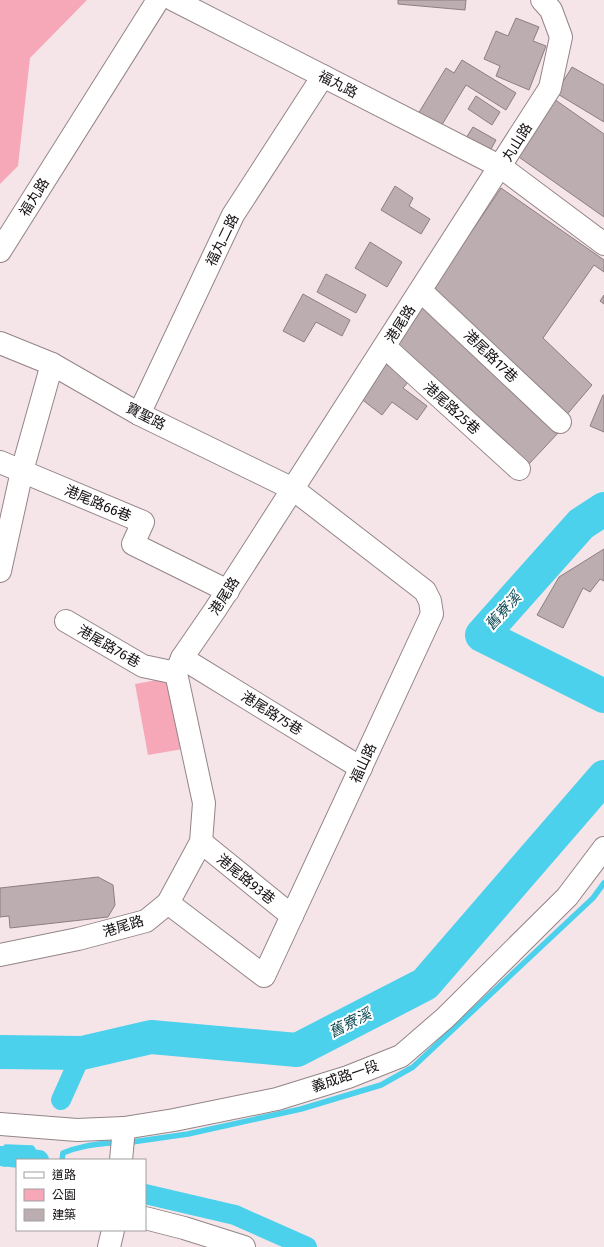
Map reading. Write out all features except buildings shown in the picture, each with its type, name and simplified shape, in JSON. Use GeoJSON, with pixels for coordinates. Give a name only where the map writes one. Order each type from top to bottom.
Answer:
{"type":"FeatureCollection","features":[{"type":"Feature","properties":{"kind":"street","name":"福丸路"},"geometry":{"type":"LineString","coordinates":[[0,251],[158,0]]}},
{"type":"Feature","properties":{"kind":"street","name":"福丸路"},"geometry":{"type":"LineString","coordinates":[[174,0],[501,167]]}},
{"type":"Feature","properties":{"kind":"street","name":"丸山路"},"geometry":{"type":"LineString","coordinates":[[542,0],[551,10],[561,37],[550,88],[501,167],[604,244]]}},
{"type":"Feature","properties":{"kind":"street","name":"福丸二路"},"geometry":{"type":"LineString","coordinates":[[139,414],[233,215],[323,76]]}},
{"type":"Feature","properties":{"kind":"street","name":"港尾路"},"geometry":{"type":"LineString","coordinates":[[0,955],[78,939],[146,921],[168,903],[201,842],[204,803],[179,666],[501,167]]}},
{"type":"Feature","properties":{"kind":"street","name":"港尾路17巷"},"geometry":{"type":"LineString","coordinates":[[421,291],[560,422]]}},
{"type":"Feature","properties":{"kind":"street","name":"寶聖路"},"geometry":{"type":"LineString","coordinates":[[0,343],[52,364],[139,414],[293,489]]}},
{"type":"Feature","properties":{"kind":"street","name":"港尾路25巷"},"geometry":{"type":"LineString","coordinates":[[385,346],[519,469]]}},
{"type":"Feature","properties":{"kind":"street"},"geometry":{"type":"LineString","coordinates":[[0,571],[22,471],[52,364]]}},
{"type":"Feature","properties":{"kind":"street","name":"港尾路66巷"},"geometry":{"type":"LineString","coordinates":[[0,462],[143,522],[133,544],[228,591]]}},
{"type":"Feature","properties":{"kind":"street","name":"福山路"},"geometry":{"type":"LineString","coordinates":[[168,903],[264,976],[432,614],[430,601],[425,591],[293,489]]}},
{"type":"Feature","properties":{"kind":"street","name":"港尾路76巷"},"geometry":{"type":"LineString","coordinates":[[66,621],[143,666],[179,666]]}},
{"type":"Feature","properties":{"kind":"street","name":"港尾路75巷"},"geometry":{"type":"LineString","coordinates":[[179,666],[361,768]]}},
{"type":"Feature","properties":{"kind":"street","name":"港尾路93巷"},"geometry":{"type":"LineString","coordinates":[[201,842],[292,916]]}},
{"type":"Feature","properties":{"kind":"street","name":"義成路一段"},"geometry":{"type":"LineString","coordinates":[[0,1124],[77,1130],[124,1128],[174,1120],[277,1099],[348,1077],[401,1056],[445,1018],[567,897],[604,848]]}},
{"type":"Feature","properties":{"kind":"street"},"geometry":{"type":"LineString","coordinates":[[121,1159],[124,1128]]}},
{"type":"Feature","properties":{"kind":"street"},"geometry":{"type":"LineString","coordinates":[[146,1218],[184,1228],[244,1247]]}},
{"type":"Feature","properties":{"kind":"street"},"geometry":{"type":"LineString","coordinates":[[110,1247],[113,1231]]}},
{"type":"Feature","properties":{"kind":"green space"},"geometry":{"type":"Polygon","coordinates":[[[0,0],[87,0],[30,58],[18,166],[0,184],[0,0]]]}},
{"type":"Feature","properties":{"kind":"green space"},"geometry":{"type":"Polygon","coordinates":[[[173,677],[189,748],[148,755],[135,684],[173,677]]]}},
{"type":"Feature","properties":{"kind":"waterway","name":"舊寮溪"},"geometry":{"type":"LineString","coordinates":[[604,509],[581,524],[482,635],[604,696]]}},
{"type":"Feature","properties":{"kind":"waterway","name":"舊寮溪"},"geometry":{"type":"LineString","coordinates":[[0,1052],[82,1053],[151,1037],[297,1050],[425,984],[604,777]]}},
{"type":"Feature","properties":{"kind":"waterway"},"geometry":{"type":"LineString","coordinates":[[132,1142],[188,1134],[301,1109],[381,1085],[413,1067],[593,898],[604,883]]}},
{"type":"Feature","properties":{"kind":"waterway"},"geometry":{"type":"LineString","coordinates":[[61,1100],[82,1053]]}},
{"type":"Feature","properties":{"kind":"waterway"},"geometry":{"type":"LineString","coordinates":[[62,1159],[63,1153],[86,1146],[110,1143]]}},
{"type":"Feature","properties":{"kind":"waterway"},"geometry":{"type":"LineString","coordinates":[[0,1163],[5,1164],[6,1147],[32,1148],[38,1159]]}},
{"type":"Feature","properties":{"kind":"waterway"},"geometry":{"type":"LineString","coordinates":[[0,1156],[29,1159]]}},
{"type":"Feature","properties":{"kind":"waterway"},"geometry":{"type":"LineString","coordinates":[[146,1194],[235,1215],[307,1247]]}}]}
